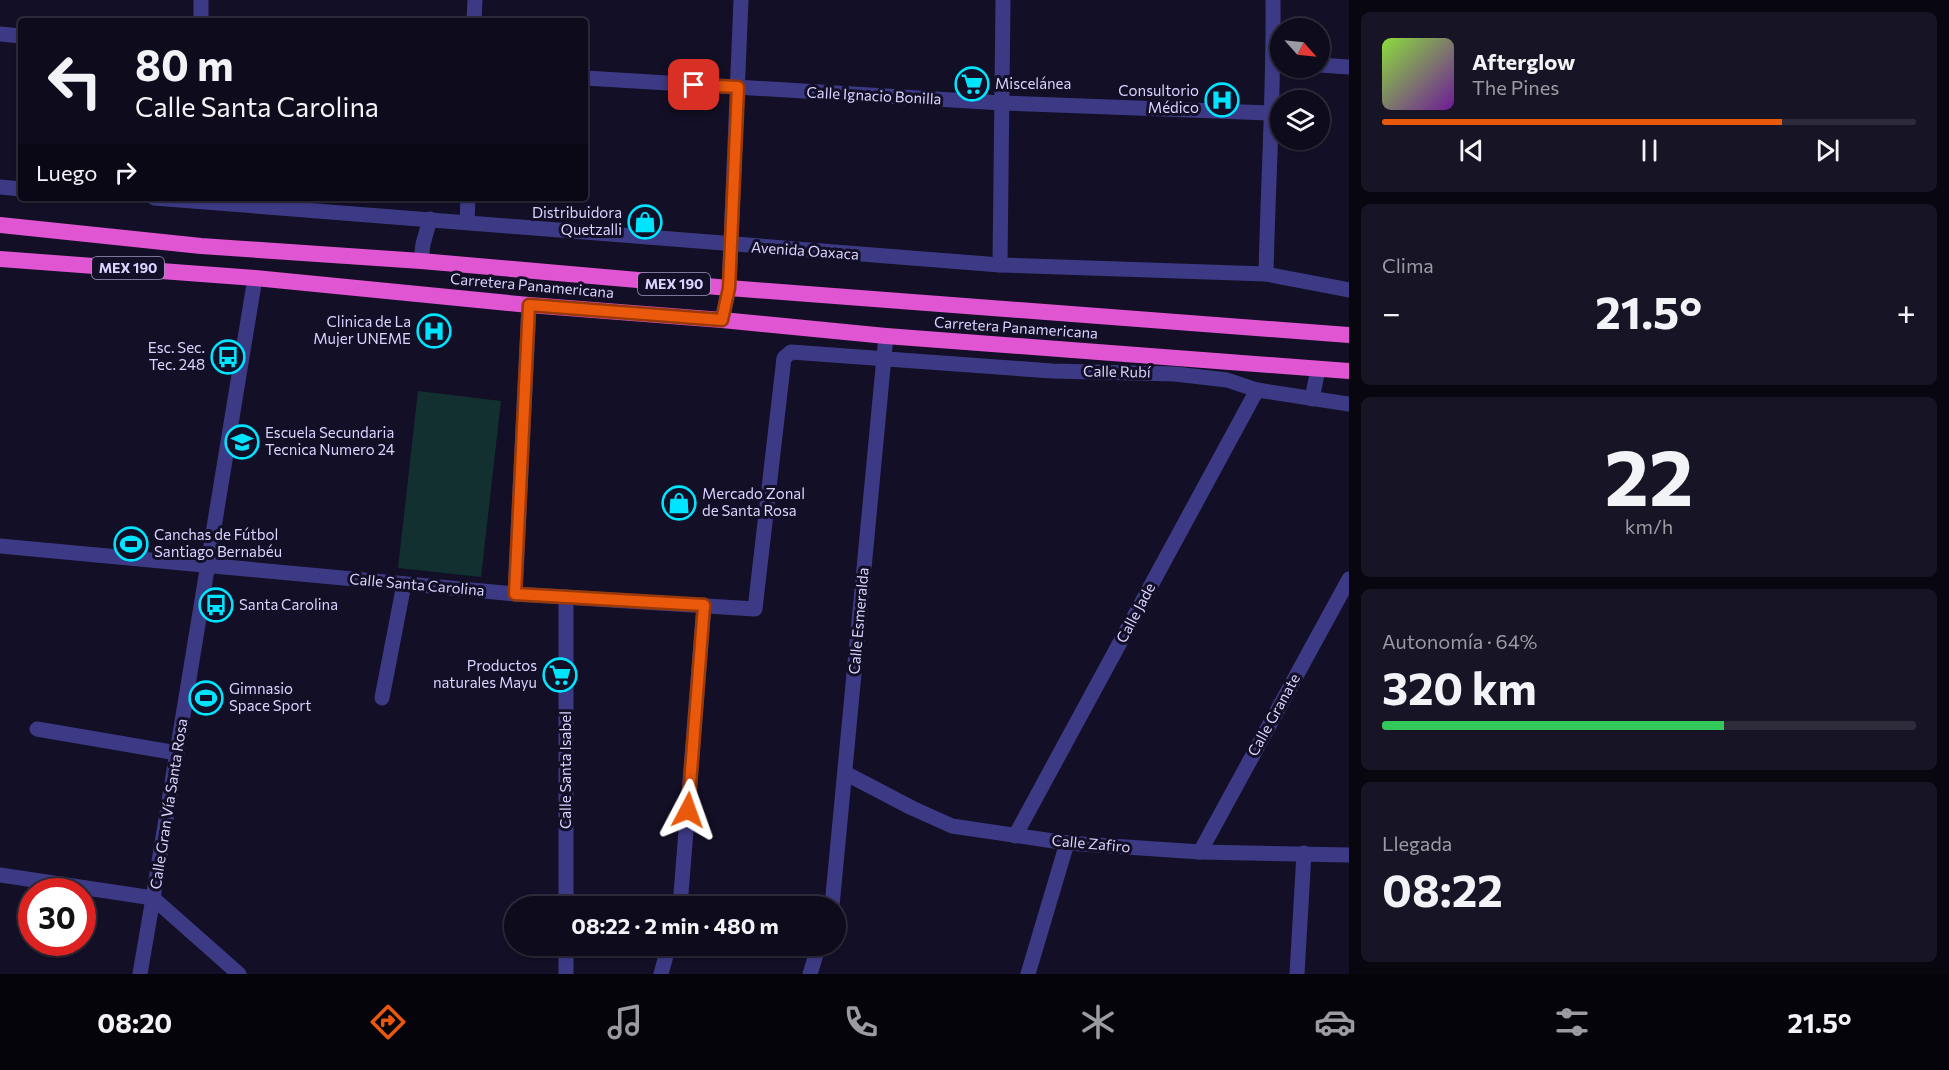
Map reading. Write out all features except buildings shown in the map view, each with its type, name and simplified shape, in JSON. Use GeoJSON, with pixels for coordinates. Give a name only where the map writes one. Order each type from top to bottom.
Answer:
{"type":"FeatureCollection","features":[{"type":"Feature","properties":{"kind":"highway","name":"Carretera Panamericana"},"geometry":{"type":"LineString","coordinates":[[0,225],[201,246],[421,261],[729,288],[1349,335]]}},
{"type":"Feature","properties":{"kind":"highway","name":"Carretera Panamericana"},"geometry":{"type":"LineString","coordinates":[[0,259],[255,278],[529,305],[886,336],[1349,371]]}},
{"type":"Feature","properties":{"kind":"street"},"geometry":{"type":"LineString","coordinates":[[201,0],[201,18]]}},
{"type":"Feature","properties":{"kind":"street"},"geometry":{"type":"LineString","coordinates":[[474,18],[475,0]]}},
{"type":"Feature","properties":{"kind":"street"},"geometry":{"type":"LineString","coordinates":[[722,320],[729,288],[741,0]]}},
{"type":"Feature","properties":{"kind":"street"},"geometry":{"type":"LineString","coordinates":[[1000,266],[1003,0]]}},
{"type":"Feature","properties":{"kind":"street"},"geometry":{"type":"LineString","coordinates":[[1273,0],[1274,18]]}},
{"type":"Feature","properties":{"kind":"street"},"geometry":{"type":"LineString","coordinates":[[0,34],[18,36]]}},
{"type":"Feature","properties":{"kind":"street"},"geometry":{"type":"LineString","coordinates":[[1330,66],[1349,67]]}},
{"type":"Feature","properties":{"kind":"street","name":"Calle Ignacio Bonilla"},"geometry":{"type":"LineString","coordinates":[[588,78],[1002,103],[1270,113]]}},
{"type":"Feature","properties":{"kind":"street"},"geometry":{"type":"LineString","coordinates":[[1266,274],[1270,113]]}},
{"type":"Feature","properties":{"kind":"street"},"geometry":{"type":"LineString","coordinates":[[0,187],[18,189]]}},
{"type":"Feature","properties":{"kind":"street","name":"Avenida Oaxaca"},"geometry":{"type":"LineString","coordinates":[[213,201],[1000,266],[1266,274],[1349,290]]}},
{"type":"Feature","properties":{"kind":"street"},"geometry":{"type":"LineString","coordinates":[[467,222],[468,201]]}},
{"type":"Feature","properties":{"kind":"street"},"geometry":{"type":"LineString","coordinates":[[421,261],[430,219]]}},
{"type":"Feature","properties":{"kind":"street","name":"Calle Gran Vía Santa Rosa"},"geometry":{"type":"LineString","coordinates":[[140,974],[255,278]]}},
{"type":"Feature","properties":{"kind":"street"},"geometry":{"type":"LineString","coordinates":[[515,594],[529,305]]}},
{"type":"Feature","properties":{"kind":"street","name":"Calle Esmeralda"},"geometry":{"type":"LineString","coordinates":[[833,896],[886,336]]}},
{"type":"Feature","properties":{"kind":"street","name":"Calle Rubí"},"geometry":{"type":"LineString","coordinates":[[788,354],[794,351],[1052,371],[1175,374],[1227,380],[1257,390],[1349,404]]}},
{"type":"Feature","properties":{"kind":"street","name":"Calle Santa Carolina"},"geometry":{"type":"LineString","coordinates":[[0,546],[515,594],[755,609],[783,358],[788,354]]}},
{"type":"Feature","properties":{"kind":"street"},"geometry":{"type":"LineString","coordinates":[[1312,399],[1318,369]]}},
{"type":"Feature","properties":{"kind":"street","name":"Calle Jade"},"geometry":{"type":"LineString","coordinates":[[1016,836],[1257,390]]}},
{"type":"Feature","properties":{"kind":"street","name":"Calle Granate"},"geometry":{"type":"LineString","coordinates":[[1200,852],[1349,579]]}},
{"type":"Feature","properties":{"kind":"street"},"geometry":{"type":"LineString","coordinates":[[382,698],[404,584]]}},
{"type":"Feature","properties":{"kind":"street","name":"Calle Santa Isabel"},"geometry":{"type":"LineString","coordinates":[[566,597],[566,896]]}},
{"type":"Feature","properties":{"kind":"street"},"geometry":{"type":"LineString","coordinates":[[681,896],[704,605]]}},
{"type":"Feature","properties":{"kind":"street"},"geometry":{"type":"LineString","coordinates":[[37,729],[177,753]]}},
{"type":"Feature","properties":{"kind":"street","name":"Calle Zafiro"},"geometry":{"type":"LineString","coordinates":[[845,773],[952,826],[1067,843],[1200,852],[1349,855]]}},
{"type":"Feature","properties":{"kind":"street"},"geometry":{"type":"LineString","coordinates":[[1028,974],[1067,843]]}},
{"type":"Feature","properties":{"kind":"street"},"geometry":{"type":"LineString","coordinates":[[1297,974],[1304,853]]}},
{"type":"Feature","properties":{"kind":"street"},"geometry":{"type":"LineString","coordinates":[[0,875],[153,898],[239,974]]}},
{"type":"Feature","properties":{"kind":"street"},"geometry":{"type":"LineString","coordinates":[[566,956],[566,974]]}},
{"type":"Feature","properties":{"kind":"street"},"geometry":{"type":"LineString","coordinates":[[661,974],[666,956]]}},
{"type":"Feature","properties":{"kind":"street"},"geometry":{"type":"LineString","coordinates":[[810,974],[816,956]]}},
{"type":"Feature","properties":{"kind":"green space"},"geometry":{"type":"Polygon","coordinates":[[[418,391],[501,401],[481,577],[398,568],[418,391]]]}},
{"type":"Feature","properties":{"kind":"place","name":"Miscelánea"},"geometry":{"type":"Point","coordinates":[972,84]}},
{"type":"Feature","properties":{"kind":"place","name":"Consultorio Médico"},"geometry":{"type":"Point","coordinates":[1222,100]}},
{"type":"Feature","properties":{"kind":"place","name":"Distribuidora Quetzalli"},"geometry":{"type":"Point","coordinates":[645,222]}},
{"type":"Feature","properties":{"kind":"place","name":"Clinica de La Mujer UNEME"},"geometry":{"type":"Point","coordinates":[434,331]}},
{"type":"Feature","properties":{"kind":"place","name":"Esc. Sec. Tec. 248"},"geometry":{"type":"Point","coordinates":[228,357]}},
{"type":"Feature","properties":{"kind":"place","name":"Escuela Secundaria Tecnica Numero 24"},"geometry":{"type":"Point","coordinates":[242,442]}},
{"type":"Feature","properties":{"kind":"place","name":"Mercado Zonal de Santa Rosa"},"geometry":{"type":"Point","coordinates":[679,503]}},
{"type":"Feature","properties":{"kind":"place","name":"Canchas de Fútbol Santiago Bernabéu"},"geometry":{"type":"Point","coordinates":[131,544]}},
{"type":"Feature","properties":{"kind":"place","name":"Santa Carolina"},"geometry":{"type":"Point","coordinates":[216,605]}},
{"type":"Feature","properties":{"kind":"place","name":"Productos naturales Mayu"},"geometry":{"type":"Point","coordinates":[560,675]}},
{"type":"Feature","properties":{"kind":"place","name":"Gimnasio Space Sport"},"geometry":{"type":"Point","coordinates":[206,698]}},
{"type":"Feature","properties":{"kind":"route"},"geometry":{"type":"LineString","coordinates":[[688,810],[704,605],[515,594],[529,305],[722,320],[729,288],[738,87],[694,85]]}}]}
